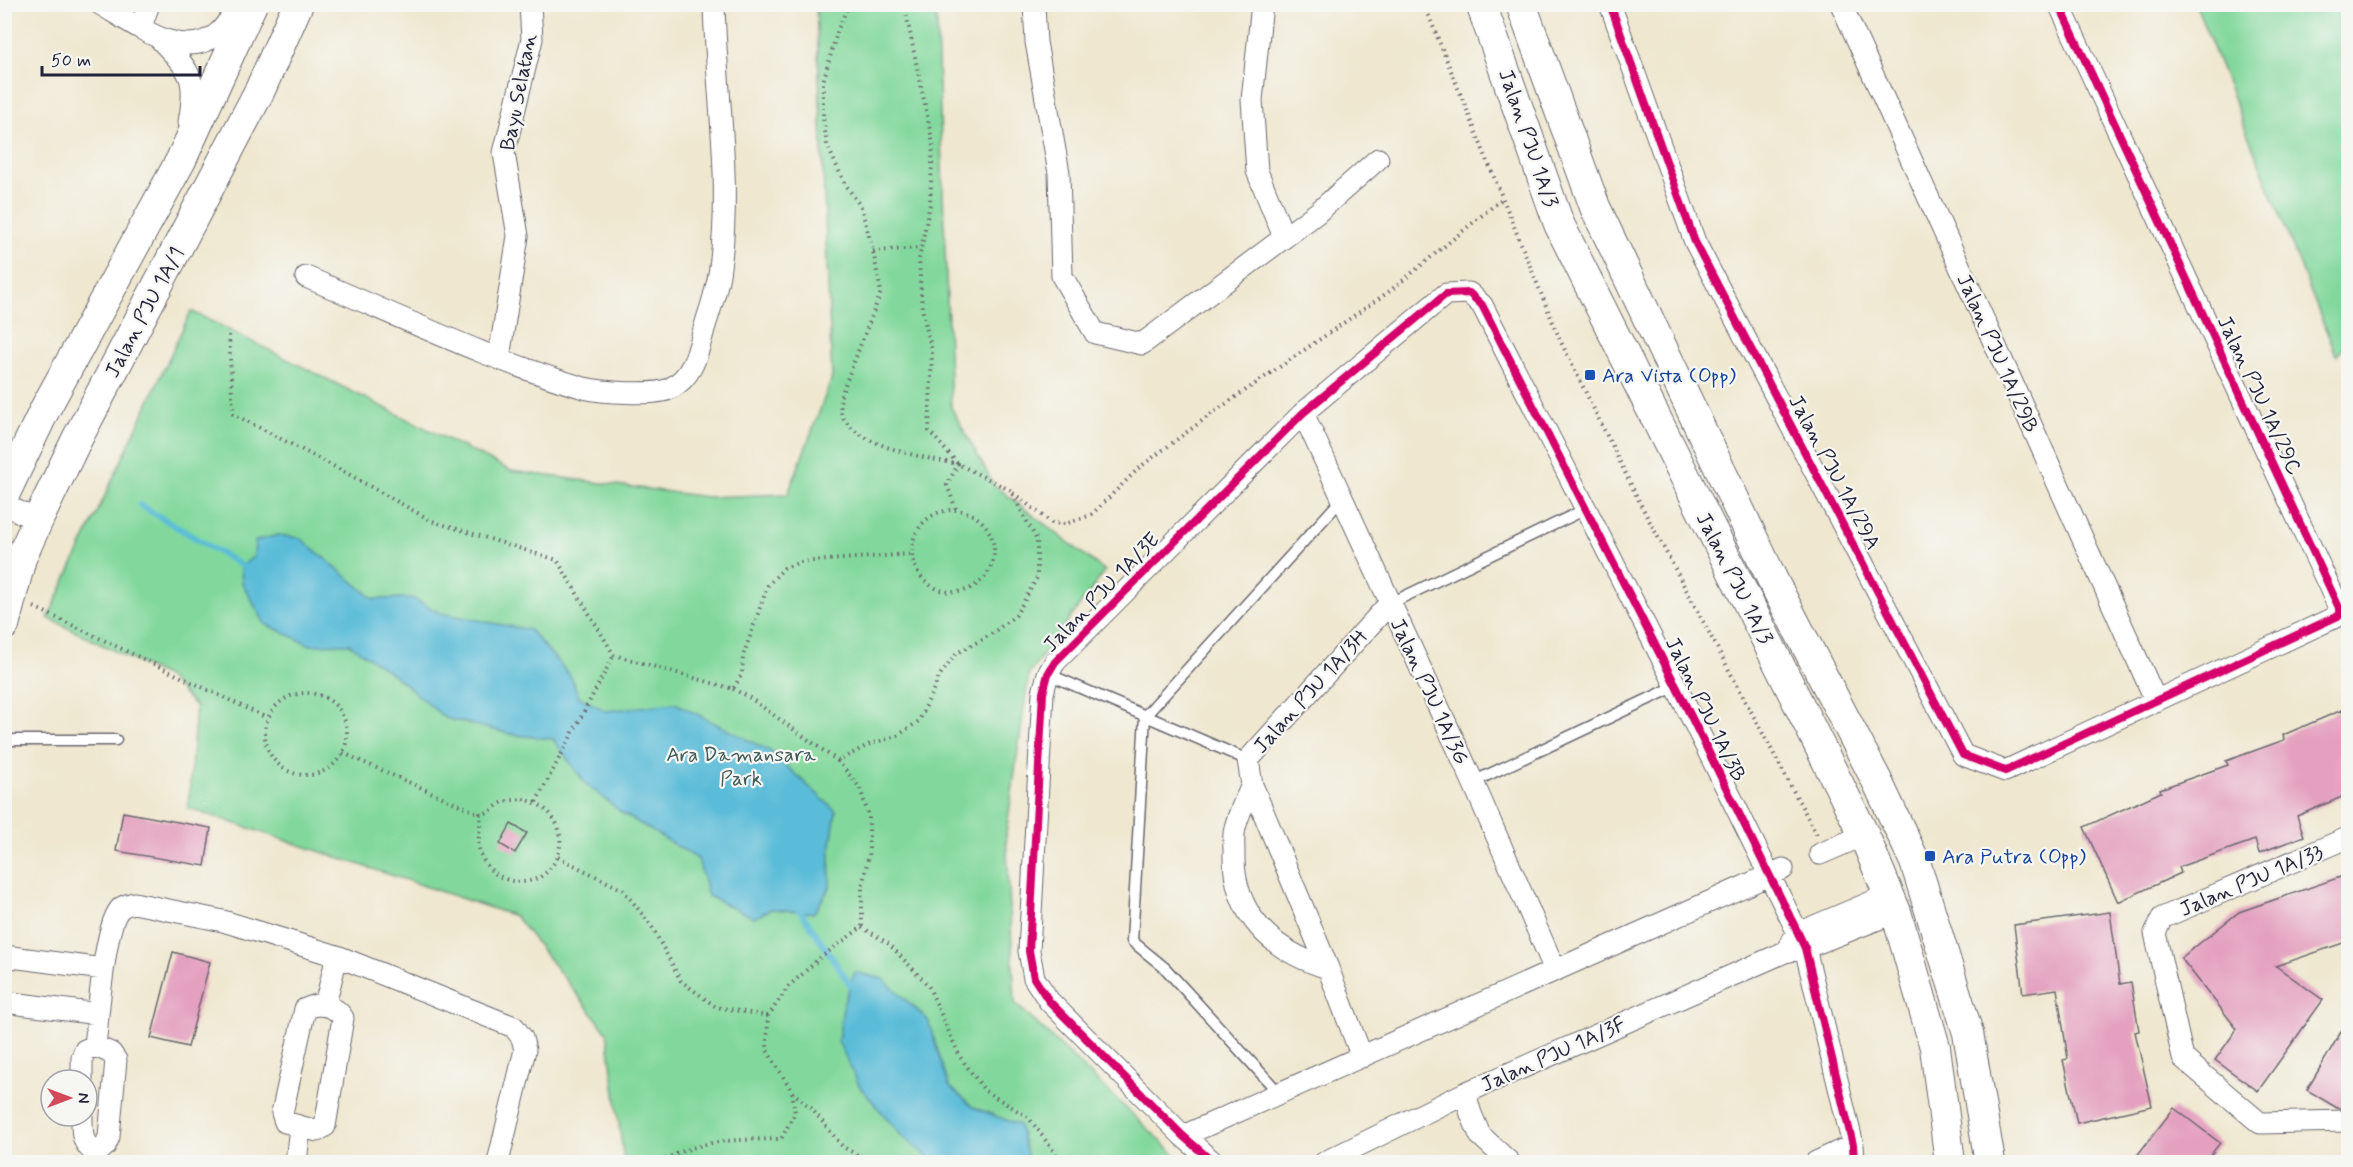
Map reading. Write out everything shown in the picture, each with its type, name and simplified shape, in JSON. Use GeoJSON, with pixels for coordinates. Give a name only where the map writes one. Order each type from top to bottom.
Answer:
{"type":"FeatureCollection","features":[{"type":"Feature","properties":{"kind":"street"},"geometry":{"type":"LineString","coordinates":[[100,4],[149,32],[178,44],[201,43],[218,34],[240,4]]}},
{"type":"Feature","properties":{"kind":"street"},"geometry":{"type":"LineString","coordinates":[[149,4],[149,32],[190,74],[194,94],[181,160]]}},
{"type":"Feature","properties":{"kind":"street","name":"Jalan PJU 1A/1"},"geometry":{"type":"LineString","coordinates":[[4,495],[45,409],[181,160],[252,4]]}},
{"type":"Feature","properties":{"kind":"street","name":"Jalan PJU 1A/1"},"geometry":{"type":"LineString","coordinates":[[4,625],[12,597],[13,555],[38,520],[76,441],[261,90],[298,4]]}},
{"type":"Feature","properties":{"kind":"street","name":"Bayu Selatan"},"geometry":{"type":"LineString","coordinates":[[499,358],[518,236],[504,153],[532,39],[530,4]]}},
{"type":"Feature","properties":{"kind":"street"},"geometry":{"type":"LineString","coordinates":[[306,277],[499,358],[586,388],[646,394],[669,389],[688,375],[697,357],[720,268],[724,189],[715,57],[714,4]]}},
{"type":"Feature","properties":{"kind":"street"},"geometry":{"type":"LineString","coordinates":[[1034,4],[1036,42],[1059,172],[1062,276],[1095,333],[1142,344],[1317,213],[1378,159]]}},
{"type":"Feature","properties":{"kind":"street"},"geometry":{"type":"LineString","coordinates":[[1262,4],[1252,100],[1257,171],[1284,237]]}},
{"type":"Feature","properties":{"kind":"street","name":"Jalan PJU 1A/3"},"geometry":{"type":"LineString","coordinates":[[1481,4],[1559,224],[1864,835],[1892,903],[1935,1047],[1950,1162]]}},
{"type":"Feature","properties":{"kind":"street","name":"Jalan PJU 1A/3"},"geometry":{"type":"LineString","coordinates":[[1521,4],[1594,207],[1775,585],[1915,862],[1968,1034],[1990,1162]]}},
{"type":"Feature","properties":{"kind":"street","name":"Jalan PJU 1A/29A"},"geometry":{"type":"LineString","coordinates":[[1610,4],[1695,242],[1963,755],[2005,771],[2156,701]]}},
{"type":"Feature","properties":{"kind":"street","name":"Jalan PJU 1A/29C"},"geometry":{"type":"LineString","coordinates":[[2059,4],[2342,614],[2156,701]]}},
{"type":"Feature","properties":{"kind":"street","name":"Jalan PJU 1A/29B"},"geometry":{"type":"LineString","coordinates":[[1848,6],[2156,701]]}},
{"type":"Feature","properties":{"kind":"street","name":"Jalan PJU 1A/3E"},"geometry":{"type":"LineString","coordinates":[[1213,1162],[1183,1136],[1049,1001],[1034,978],[1029,951],[1043,693],[1048,674],[1055,662],[1303,413],[1446,294],[1469,293]]}},
{"type":"Feature","properties":{"kind":"street","name":"Jalan PJU 1A/3B"},"geometry":{"type":"LineString","coordinates":[[1469,293],[1482,305],[1676,686],[1776,872],[1853,1154]]}},
{"type":"Feature","properties":{"kind":"street"},"geometry":{"type":"LineString","coordinates":[[4,442],[45,409]]}},
{"type":"Feature","properties":{"kind":"street","name":"Jalan PJU 1A/3G"},"geometry":{"type":"LineString","coordinates":[[1303,413],[1389,604],[1473,782],[1555,970]]}},
{"type":"Feature","properties":{"kind":"street"},"geometry":{"type":"LineString","coordinates":[[4,505],[38,520]]}},
{"type":"Feature","properties":{"kind":"street","name":"Jalan PJU 1A/3H"},"geometry":{"type":"LineString","coordinates":[[1362,1057],[1328,968],[1252,785],[1248,760],[1389,604]]}},
{"type":"Feature","properties":{"kind":"street","name":"Jalan PJU 1A/3H"},"geometry":{"type":"LineString","coordinates":[[1252,785],[1234,829],[1233,873],[1241,902],[1261,928],[1283,949],[1303,960],[1328,968]]}},
{"type":"Feature","properties":{"kind":"street"},"geometry":{"type":"LineString","coordinates":[[1823,853],[1864,835]]}},
{"type":"Feature","properties":{"kind":"street","name":"Jalan PJU 1A/33"},"geometry":{"type":"LineString","coordinates":[[2349,840],[2345,839],[2162,918],[2155,933],[2182,1058],[2260,1123],[2349,1122]]}},
{"type":"Feature","properties":{"kind":"street"},"geometry":{"type":"LineString","coordinates":[[1183,1136],[1776,872]]}},
{"type":"Feature","properties":{"kind":"street"},"geometry":{"type":"LineString","coordinates":[[95,1046],[103,969],[115,916],[122,907],[134,903],[223,921],[337,956],[514,1027],[522,1038],[525,1050],[519,1083],[498,1162]]}},
{"type":"Feature","properties":{"kind":"street","name":"Jalan PJU 1A/3F"},"geometry":{"type":"LineString","coordinates":[[1324,1162],[1465,1093],[1892,903]]}},
{"type":"Feature","properties":{"kind":"street"},"geometry":{"type":"LineString","coordinates":[[4,956],[103,969]]}},
{"type":"Feature","properties":{"kind":"street"},"geometry":{"type":"LineString","coordinates":[[325,1005],[337,956]]}},
{"type":"Feature","properties":{"kind":"street"},"geometry":{"type":"LineString","coordinates":[[4,1002],[98,1014]]}},
{"type":"Feature","properties":{"kind":"street"},"geometry":{"type":"LineString","coordinates":[[325,1005],[339,1012],[344,1018],[325,1126],[317,1131],[285,1122],[282,1113],[305,1009],[325,1005]]}},
{"type":"Feature","properties":{"kind":"street"},"geometry":{"type":"LineString","coordinates":[[82,1068],[82,1058],[86,1050],[95,1046],[111,1053],[116,1060],[109,1137],[95,1158],[82,1137],[82,1128]]}},
{"type":"Feature","properties":{"kind":"street"},"geometry":{"type":"LineString","coordinates":[[1465,1093],[1470,1114],[1480,1135],[1509,1162]]}},
{"type":"Feature","properties":{"kind":"street"},"geometry":{"type":"LineString","coordinates":[[296,1162],[300,1127]]}},
{"type":"Feature","properties":{"kind":"street"},"geometry":{"type":"LineString","coordinates":[[1816,1162],[1853,1154]]}},
{"type":"Feature","properties":{"kind":"lane"},"geometry":{"type":"LineString","coordinates":[[1279,1093],[1165,968],[1132,941],[1145,716],[1343,498]]}},
{"type":"Feature","properties":{"kind":"lane"},"geometry":{"type":"LineString","coordinates":[[1389,604],[1586,509]]}},
{"type":"Feature","properties":{"kind":"lane"},"geometry":{"type":"LineString","coordinates":[[1048,674],[1248,760]]}},
{"type":"Feature","properties":{"kind":"lane"},"geometry":{"type":"LineString","coordinates":[[1473,782],[1676,686]]}},
{"type":"Feature","properties":{"kind":"lane"},"geometry":{"type":"LineString","coordinates":[[4,740],[116,740]]}},
{"type":"Feature","properties":{"kind":"path"},"geometry":{"type":"LineString","coordinates":[[849,4],[838,29],[824,82],[827,145],[845,184],[861,207],[881,292],[840,398],[841,414],[860,434],[893,449],[910,456],[958,464],[1010,490],[1052,523],[1065,524],[1090,515],[1140,466],[1214,412],[1390,291],[1503,198]]}},
{"type":"Feature","properties":{"kind":"path"},"geometry":{"type":"LineString","coordinates":[[904,4],[933,144],[930,204],[919,259],[922,308],[932,352],[929,431],[958,464]]}},
{"type":"Feature","properties":{"kind":"path"},"geometry":{"type":"LineString","coordinates":[[1424,4],[1560,340],[1642,507],[1823,853]]}},
{"type":"Feature","properties":{"kind":"path"},"geometry":{"type":"LineString","coordinates":[[873,251],[921,248]]}},
{"type":"Feature","properties":{"kind":"path"},"geometry":{"type":"LineString","coordinates":[[228,335],[233,414],[432,521],[557,560],[614,655],[733,688],[838,761],[860,788],[869,817],[869,854],[862,886],[862,927]]}},
{"type":"Feature","properties":{"kind":"path"},"geometry":{"type":"LineString","coordinates":[[957,509],[947,485],[958,464]]}},
{"type":"Feature","properties":{"kind":"path"},"geometry":{"type":"LineString","coordinates":[[838,761],[870,744],[897,736],[919,721],[940,675],[957,653],[990,635],[1016,615],[1037,578],[1037,540],[1010,490]]}},
{"type":"Feature","properties":{"kind":"path"},"geometry":{"type":"LineString","coordinates":[[957,509],[969,513],[989,529],[994,542],[994,555],[991,567],[983,580],[972,588],[958,592],[944,591],[930,586],[920,576],[912,554],[915,535],[922,524],[938,513],[957,509]]}},
{"type":"Feature","properties":{"kind":"path"},"geometry":{"type":"LineString","coordinates":[[733,688],[742,674],[742,656],[768,585],[784,568],[800,562],[912,554]]}},
{"type":"Feature","properties":{"kind":"path"},"geometry":{"type":"LineString","coordinates":[[12,597],[267,718]]}},
{"type":"Feature","properties":{"kind":"path"},"geometry":{"type":"LineString","coordinates":[[536,802],[614,655]]}},
{"type":"Feature","properties":{"kind":"path"},"geometry":{"type":"LineString","coordinates":[[303,693],[322,695],[333,702],[341,712],[346,724],[347,737],[343,753],[324,771],[310,775],[296,774],[283,768],[272,759],[266,746],[264,732],[267,718],[274,706],[284,698],[303,693]]}},
{"type":"Feature","properties":{"kind":"path"},"geometry":{"type":"LineString","coordinates":[[343,753],[480,814],[488,813],[498,805],[510,800],[523,799],[536,802],[547,809],[555,819],[560,831],[561,844],[558,857],[550,869],[538,878],[525,882],[511,881],[497,876],[487,866],[480,853],[478,839],[480,814]]}},
{"type":"Feature","properties":{"kind":"path"},"geometry":{"type":"LineString","coordinates":[[558,857],[623,890],[651,925],[681,981],[716,1007],[768,1016]]}},
{"type":"Feature","properties":{"kind":"path"},"geometry":{"type":"LineString","coordinates":[[862,927],[821,957],[789,986],[768,1016],[767,1050],[792,1091],[811,1107],[843,1147],[871,1162]]}},
{"type":"Feature","properties":{"kind":"path"},"geometry":{"type":"LineString","coordinates":[[862,927],[889,944],[928,985],[960,1057],[985,1091],[1028,1117],[1062,1162]]}},
{"type":"Feature","properties":{"kind":"path"},"geometry":{"type":"LineString","coordinates":[[660,1162],[680,1152],[718,1141],[781,1139],[795,1113],[792,1091]]}},
{"type":"Feature","properties":{"kind":"green space","name":"Ara Damansara Park"},"geometry":{"type":"Polygon","coordinates":[[[816,5],[936,5],[951,407],[994,485],[1105,571],[1029,674],[1006,834],[1015,1003],[1183,1162],[624,1162],[607,1032],[515,916],[188,808],[196,707],[167,677],[48,618],[191,311],[511,471],[707,497],[788,494],[832,378],[816,5]]]}},
{"type":"Feature","properties":{"kind":"green space"},"geometry":{"type":"Polygon","coordinates":[[[2196,5],[2348,5],[2348,343],[2336,355],[2196,5]]]}},
{"type":"Feature","properties":{"kind":"water"},"geometry":{"type":"Polygon","coordinates":[[[279,535],[300,538],[374,599],[412,598],[440,613],[530,630],[571,677],[579,697],[606,711],[675,703],[770,751],[836,811],[830,852],[830,887],[814,913],[771,909],[754,918],[708,896],[698,859],[622,813],[585,783],[553,739],[515,735],[445,718],[394,675],[349,644],[310,645],[265,624],[242,583],[241,567],[254,556],[255,541],[279,535]]]}},
{"type":"Feature","properties":{"kind":"water"},"geometry":{"type":"Polygon","coordinates":[[[855,972],[883,979],[928,1020],[949,1086],[973,1107],[1019,1125],[1029,1162],[934,1162],[901,1135],[860,1087],[838,1041],[844,1002],[855,972]]]}},
{"type":"Feature","properties":{"kind":"building"},"geometry":{"type":"Polygon","coordinates":[[[2342,710],[2349,726],[2349,794],[2297,816],[2304,836],[2259,853],[2255,840],[2179,867],[2181,873],[2118,902],[2084,827],[2161,792],[2160,789],[2228,765],[2226,761],[2284,740],[2283,735],[2342,710]]]}},
{"type":"Feature","properties":{"kind":"building"},"geometry":{"type":"Polygon","coordinates":[[[123,812],[211,828],[205,866],[116,851],[123,812]]]}},
{"type":"Feature","properties":{"kind":"building"},"geometry":{"type":"Polygon","coordinates":[[[511,824],[527,833],[515,853],[500,844],[511,824]]]}},
{"type":"Feature","properties":{"kind":"building"},"geometry":{"type":"Polygon","coordinates":[[[2349,874],[2349,941],[2276,966],[2323,1000],[2258,1091],[2215,1060],[2237,1029],[2181,958],[2239,912],[2349,874]]]}},
{"type":"Feature","properties":{"kind":"building"},"geometry":{"type":"Polygon","coordinates":[[[2110,912],[2120,984],[2131,982],[2139,1031],[2135,1032],[2152,1106],[2077,1123],[2063,1060],[2068,1059],[2057,989],[2023,994],[2014,925],[2110,912]]]}},
{"type":"Feature","properties":{"kind":"building"},"geometry":{"type":"Polygon","coordinates":[[[173,952],[210,962],[188,1047],[151,1038],[173,952]]]}},
{"type":"Feature","properties":{"kind":"building"},"geometry":{"type":"Polygon","coordinates":[[[2349,1018],[2349,1108],[2337,1108],[2307,1090],[2349,1018]]]}},
{"type":"Feature","properties":{"kind":"building"},"geometry":{"type":"Polygon","coordinates":[[[2174,1108],[2220,1143],[2205,1162],[2132,1162],[2174,1108]]]}},
{"type":"Feature","properties":{"kind":"waterway"},"geometry":{"type":"LineString","coordinates":[[140,505],[247,569]]}},
{"type":"Feature","properties":{"kind":"waterway"},"geometry":{"type":"LineString","coordinates":[[796,908],[854,990]]}},
{"type":"Feature","properties":{"kind":"cycle path"},"geometry":{"type":"LineString","coordinates":[[1610,4],[1695,242],[1963,755],[2005,771],[2342,614],[2059,4]]}},
{"type":"Feature","properties":{"kind":"cycle path"},"geometry":{"type":"LineString","coordinates":[[1213,1162],[1183,1136],[1049,1001],[1034,978],[1029,951],[1043,693],[1048,674],[1055,662],[1303,413],[1446,294],[1469,293],[1482,305],[1676,686],[1805,948],[1853,1145],[1854,1162]]}},
{"type":"Feature","properties":{"kind":"place","name":"Ara Vista (Opp)"},"geometry":{"type":"Point","coordinates":[1590,375]}},
{"type":"Feature","properties":{"kind":"place","name":"Ara Putra (Opp)"},"geometry":{"type":"Point","coordinates":[1930,856]}}]}
